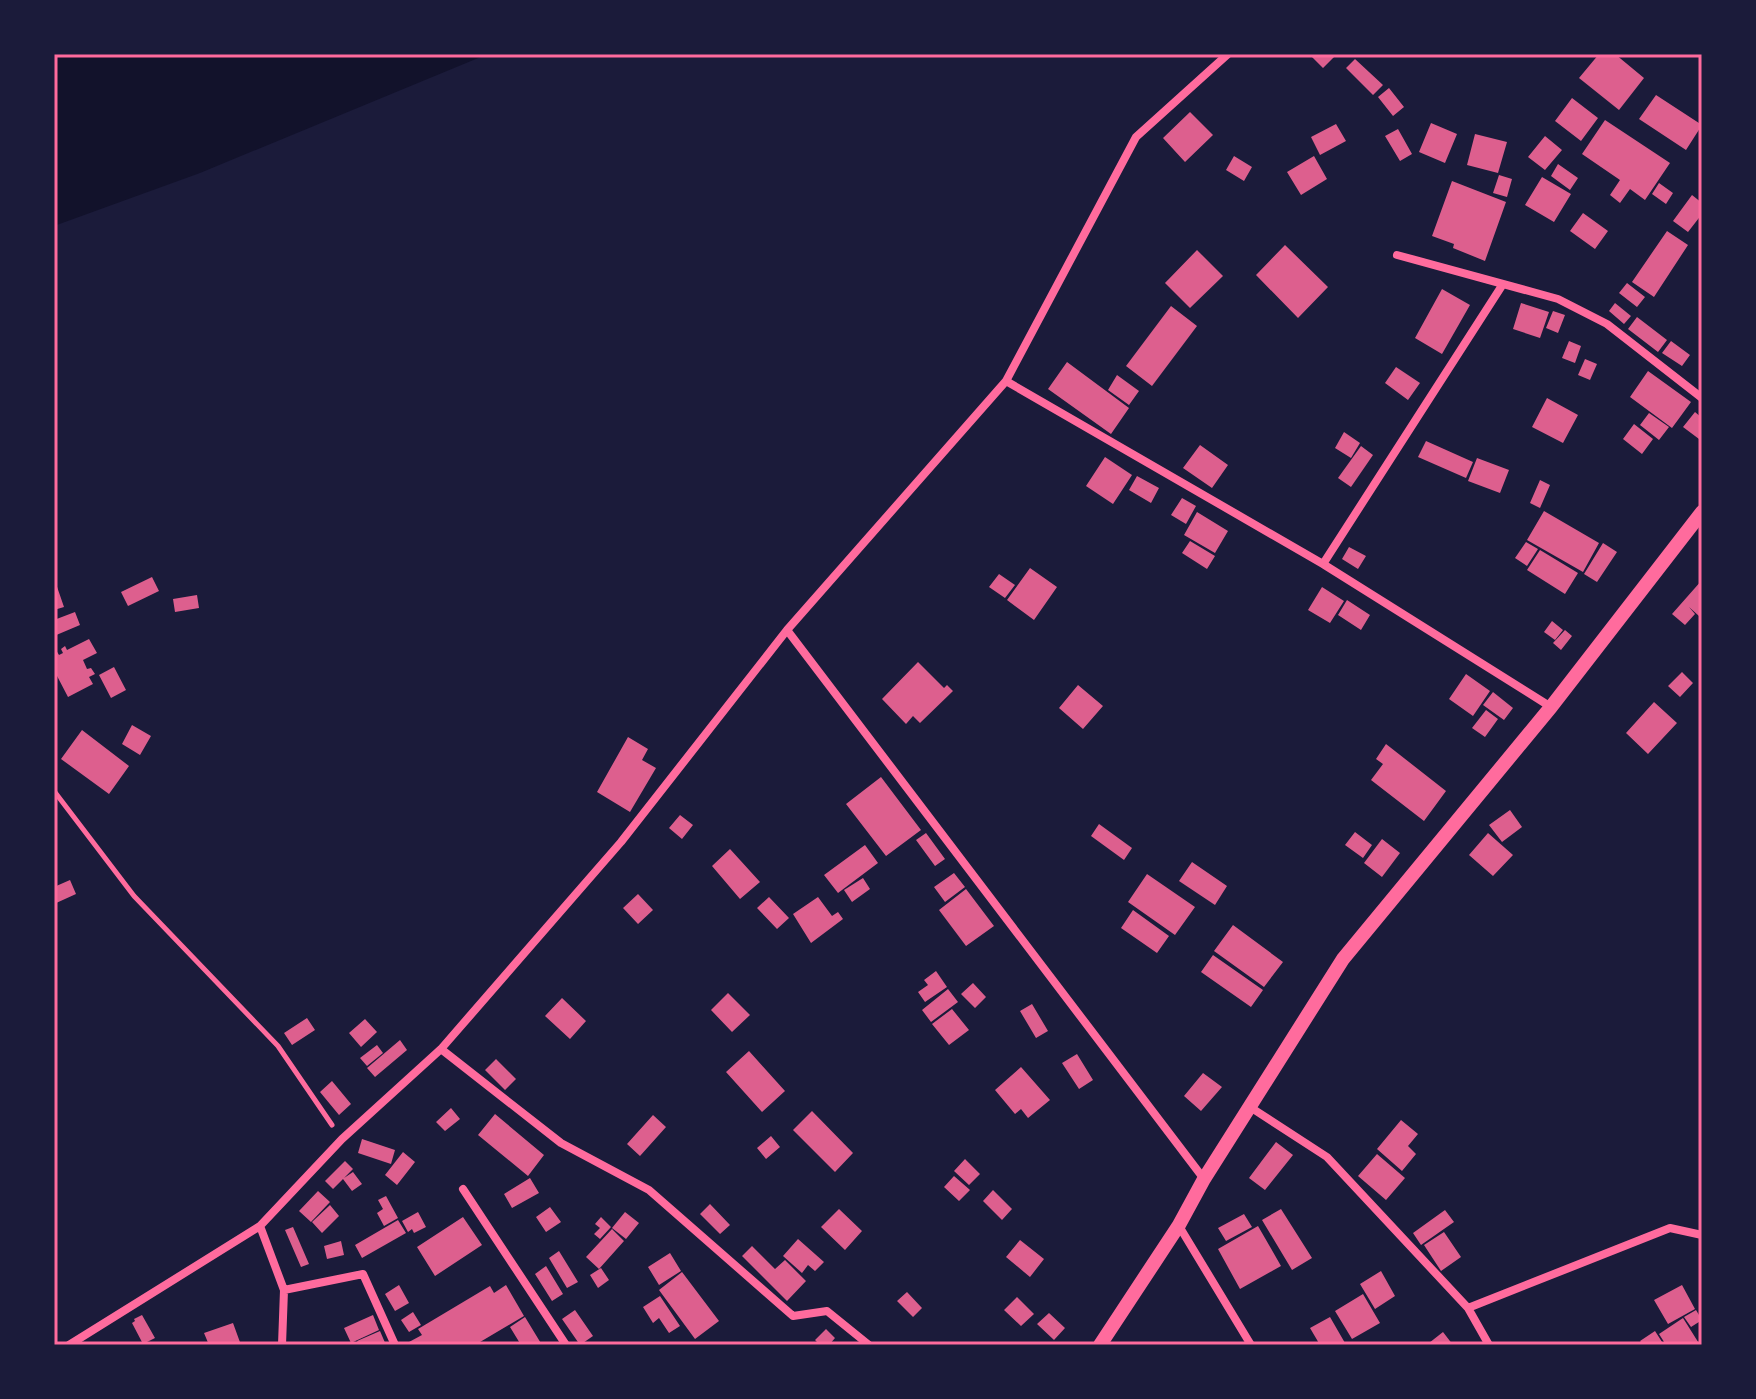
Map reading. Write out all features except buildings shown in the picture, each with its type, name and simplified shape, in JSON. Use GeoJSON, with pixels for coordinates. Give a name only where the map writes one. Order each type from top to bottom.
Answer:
{"type":"FeatureCollection","features":[{"type":"Feature","properties":{"kind":"street"},"geometry":{"type":"LineString","coordinates":[[69,1345],[260,1226],[342,1139],[441,1049],[621,842],[787,630],[1006,381],[1136,137],[1228,54]]}},
{"type":"Feature","properties":{"kind":"street"},"geometry":{"type":"LineString","coordinates":[[1397,255],[1558,299],[1607,324],[1702,398]]}},
{"type":"Feature","properties":{"kind":"street"},"geometry":{"type":"LineString","coordinates":[[1323,564],[1503,284]]}},
{"type":"Feature","properties":{"kind":"street"},"geometry":{"type":"LineString","coordinates":[[1006,381],[1323,564],[1551,707]]}},
{"type":"Feature","properties":{"kind":"street"},"geometry":{"type":"LineString","coordinates":[[1100,1345],[1179,1225],[1204,1179],[1343,959],[1551,707],[1702,512]]}},
{"type":"Feature","properties":{"kind":"street"},"geometry":{"type":"LineString","coordinates":[[787,630],[1204,1179]]}},
{"type":"Feature","properties":{"kind":"street"},"geometry":{"type":"LineString","coordinates":[[441,1049],[561,1143],[649,1190],[793,1316],[827,1311],[869,1345]]}},
{"type":"Feature","properties":{"kind":"street"},"geometry":{"type":"LineString","coordinates":[[1250,1107],[1327,1157],[1468,1308],[1489,1345]]}},
{"type":"Feature","properties":{"kind":"street"},"geometry":{"type":"LineString","coordinates":[[463,1189],[566,1345]]}},
{"type":"Feature","properties":{"kind":"street"},"geometry":{"type":"LineString","coordinates":[[1179,1225],[1251,1345]]}},
{"type":"Feature","properties":{"kind":"street"},"geometry":{"type":"LineString","coordinates":[[260,1226],[284,1290],[282,1345]]}},
{"type":"Feature","properties":{"kind":"street"},"geometry":{"type":"LineString","coordinates":[[1468,1308],[1670,1228],[1702,1235]]}},
{"type":"Feature","properties":{"kind":"street"},"geometry":{"type":"LineString","coordinates":[[284,1290],[363,1274],[395,1345]]}},
{"type":"Feature","properties":{"kind":"path"},"geometry":{"type":"LineString","coordinates":[[54,791],[134,896],[278,1046],[342,1139]]}},
{"type":"Feature","properties":{"kind":"shaded area"},"geometry":{"type":"Polygon","coordinates":[[[54,54],[488,54],[200,173],[54,226],[54,54]]]}}]}
